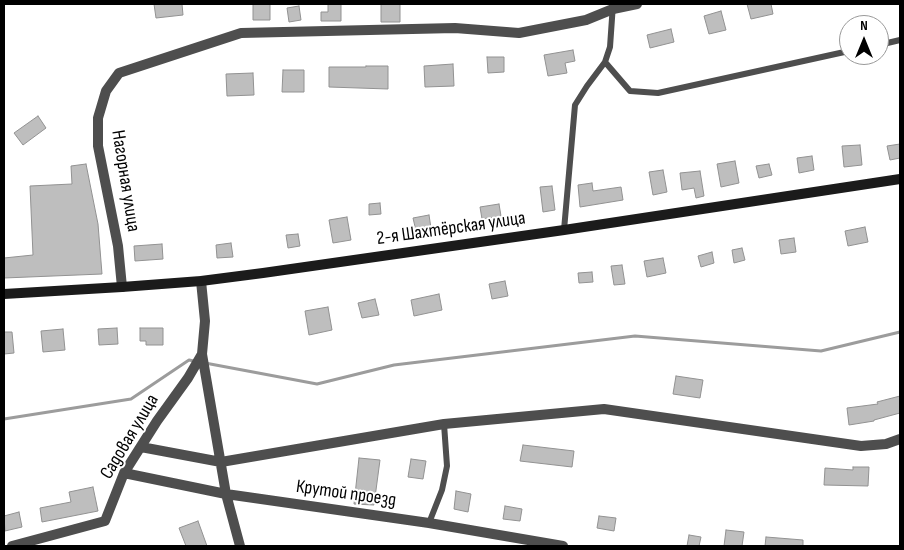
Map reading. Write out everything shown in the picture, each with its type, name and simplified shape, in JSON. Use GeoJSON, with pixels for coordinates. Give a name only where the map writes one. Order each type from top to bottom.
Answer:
{"type":"FeatureCollection","features":[{"type":"Feature","properties":{"kind":"main road","name":"2-я Шахтёрская улица"},"geometry":{"type":"LineString","coordinates":[[4,294],[201,280],[564,230],[900,179]]}},
{"type":"Feature","properties":{"kind":"street","name":"Нагорная улица"},"geometry":{"type":"LineString","coordinates":[[122,287],[118,246],[98,146],[98,118],[106,91],[119,73],[241,33],[455,28],[519,33],[586,20],[613,6],[637,4]]}},
{"type":"Feature","properties":{"kind":"street","name":"Садовая улица"},"geometry":{"type":"LineString","coordinates":[[12,546],[105,521],[124,473],[202,354],[206,321],[201,280]]}},
{"type":"Feature","properties":{"kind":"street"},"geometry":{"type":"LineString","coordinates":[[202,354],[226,494],[240,546]]}},
{"type":"Feature","properties":{"kind":"street"},"geometry":{"type":"LineString","coordinates":[[141,447],[221,462],[444,424],[604,409],[861,446],[886,444],[900,439]]}},
{"type":"Feature","properties":{"kind":"street","name":"Крутой проезд"},"geometry":{"type":"LineString","coordinates":[[124,473],[226,494],[563,546]]}},
{"type":"Feature","properties":{"kind":"lane"},"geometry":{"type":"LineString","coordinates":[[564,230],[575,105],[605,62],[610,48],[613,6]]}},
{"type":"Feature","properties":{"kind":"lane"},"geometry":{"type":"LineString","coordinates":[[605,62],[630,91],[658,93],[839,53]]}},
{"type":"Feature","properties":{"kind":"lane"},"geometry":{"type":"LineString","coordinates":[[429,524],[442,490],[447,466],[444,424]]}},
{"type":"Feature","properties":{"kind":"building"},"geometry":{"type":"Polygon","coordinates":[[[154,4],[182,4],[183,15],[156,18],[154,4]]]}},
{"type":"Feature","properties":{"kind":"building"},"geometry":{"type":"Polygon","coordinates":[[[253,4],[270,4],[270,20],[253,20],[253,4]]]}},
{"type":"Feature","properties":{"kind":"building"},"geometry":{"type":"Polygon","coordinates":[[[328,4],[341,4],[341,21],[321,21],[321,12],[328,12],[328,4]]]}},
{"type":"Feature","properties":{"kind":"building"},"geometry":{"type":"Polygon","coordinates":[[[381,4],[400,4],[400,22],[381,22],[381,4]]]}},
{"type":"Feature","properties":{"kind":"building"},"geometry":{"type":"Polygon","coordinates":[[[747,4],[771,4],[773,14],[751,19],[747,4]]]}},
{"type":"Feature","properties":{"kind":"building"},"geometry":{"type":"Polygon","coordinates":[[[299,6],[301,20],[289,22],[287,8],[299,6]]]}},
{"type":"Feature","properties":{"kind":"building"},"geometry":{"type":"Polygon","coordinates":[[[721,11],[726,30],[709,34],[704,16],[721,11]]]}},
{"type":"Feature","properties":{"kind":"building"},"geometry":{"type":"Polygon","coordinates":[[[671,29],[674,42],[650,48],[647,35],[671,29]]]}},
{"type":"Feature","properties":{"kind":"building"},"geometry":{"type":"Polygon","coordinates":[[[573,50],[575,61],[565,63],[567,73],[548,76],[544,55],[573,50]]]}},
{"type":"Feature","properties":{"kind":"building"},"geometry":{"type":"Polygon","coordinates":[[[487,57],[504,57],[504,72],[488,73],[487,57]]]}},
{"type":"Feature","properties":{"kind":"building"},"geometry":{"type":"Polygon","coordinates":[[[453,64],[454,86],[425,87],[424,66],[453,64]]]}},
{"type":"Feature","properties":{"kind":"building"},"geometry":{"type":"Polygon","coordinates":[[[388,66],[388,89],[329,87],[329,67],[388,66]]]}},
{"type":"Feature","properties":{"kind":"building"},"geometry":{"type":"Polygon","coordinates":[[[283,70],[304,70],[304,92],[282,92],[283,70]]]}},
{"type":"Feature","properties":{"kind":"building"},"geometry":{"type":"Polygon","coordinates":[[[253,73],[254,95],[227,96],[226,74],[253,73]]]}},
{"type":"Feature","properties":{"kind":"building"},"geometry":{"type":"Polygon","coordinates":[[[38,116],[46,128],[23,145],[14,133],[38,116]]]}},
{"type":"Feature","properties":{"kind":"building"},"geometry":{"type":"Polygon","coordinates":[[[900,144],[900,158],[890,160],[887,146],[900,144]]]}},
{"type":"Feature","properties":{"kind":"building"},"geometry":{"type":"Polygon","coordinates":[[[860,145],[862,165],[844,167],[842,146],[860,145]]]}},
{"type":"Feature","properties":{"kind":"building"},"geometry":{"type":"Polygon","coordinates":[[[812,156],[814,170],[799,173],[797,158],[812,156]]]}},
{"type":"Feature","properties":{"kind":"building"},"geometry":{"type":"Polygon","coordinates":[[[735,161],[739,183],[721,187],[717,164],[735,161]]]}},
{"type":"Feature","properties":{"kind":"building"},"geometry":{"type":"Polygon","coordinates":[[[86,164],[98,224],[102,274],[4,278],[4,258],[33,255],[30,186],[72,184],[71,166],[86,164]]]}},
{"type":"Feature","properties":{"kind":"building"},"geometry":{"type":"Polygon","coordinates":[[[769,164],[772,175],[759,178],[756,166],[769,164]]]}},
{"type":"Feature","properties":{"kind":"building"},"geometry":{"type":"Polygon","coordinates":[[[663,170],[667,192],[653,195],[649,172],[663,170]]]}},
{"type":"Feature","properties":{"kind":"building"},"geometry":{"type":"Polygon","coordinates":[[[700,171],[704,196],[696,198],[694,188],[682,190],[680,173],[700,171]]]}},
{"type":"Feature","properties":{"kind":"building"},"geometry":{"type":"Polygon","coordinates":[[[592,183],[593,191],[621,187],[623,200],[580,207],[578,185],[592,183]]]}},
{"type":"Feature","properties":{"kind":"building"},"geometry":{"type":"Polygon","coordinates":[[[552,186],[555,210],[543,212],[540,187],[552,186]]]}},
{"type":"Feature","properties":{"kind":"building"},"geometry":{"type":"Polygon","coordinates":[[[380,203],[381,214],[369,215],[369,204],[380,203]]]}},
{"type":"Feature","properties":{"kind":"building"},"geometry":{"type":"Polygon","coordinates":[[[499,204],[501,216],[482,219],[480,207],[499,204]]]}},
{"type":"Feature","properties":{"kind":"building"},"geometry":{"type":"Polygon","coordinates":[[[429,215],[431,228],[416,231],[413,218],[429,215]]]}},
{"type":"Feature","properties":{"kind":"building"},"geometry":{"type":"Polygon","coordinates":[[[347,217],[351,240],[333,243],[329,220],[347,217]]]}},
{"type":"Feature","properties":{"kind":"building"},"geometry":{"type":"Polygon","coordinates":[[[865,227],[868,242],[848,246],[845,231],[865,227]]]}},
{"type":"Feature","properties":{"kind":"building"},"geometry":{"type":"Polygon","coordinates":[[[298,234],[300,246],[288,248],[286,235],[298,234]]]}},
{"type":"Feature","properties":{"kind":"building"},"geometry":{"type":"Polygon","coordinates":[[[794,238],[796,252],[781,254],[779,240],[794,238]]]}},
{"type":"Feature","properties":{"kind":"building"},"geometry":{"type":"Polygon","coordinates":[[[231,243],[233,257],[217,258],[216,245],[231,243]]]}},
{"type":"Feature","properties":{"kind":"building"},"geometry":{"type":"Polygon","coordinates":[[[162,244],[163,259],[135,261],[134,246],[162,244]]]}},
{"type":"Feature","properties":{"kind":"building"},"geometry":{"type":"Polygon","coordinates":[[[742,248],[745,260],[734,263],[732,250],[742,248]]]}},
{"type":"Feature","properties":{"kind":"building"},"geometry":{"type":"Polygon","coordinates":[[[712,252],[714,263],[701,267],[698,256],[712,252]]]}},
{"type":"Feature","properties":{"kind":"building"},"geometry":{"type":"Polygon","coordinates":[[[663,258],[666,273],[647,277],[644,261],[663,258]]]}},
{"type":"Feature","properties":{"kind":"building"},"geometry":{"type":"Polygon","coordinates":[[[622,265],[625,284],[614,285],[611,266],[622,265]]]}},
{"type":"Feature","properties":{"kind":"building"},"geometry":{"type":"Polygon","coordinates":[[[592,272],[593,282],[579,283],[578,273],[592,272]]]}},
{"type":"Feature","properties":{"kind":"building"},"geometry":{"type":"Polygon","coordinates":[[[505,281],[508,296],[492,299],[489,284],[505,281]]]}},
{"type":"Feature","properties":{"kind":"building"},"geometry":{"type":"Polygon","coordinates":[[[439,294],[442,310],[414,316],[411,300],[439,294]]]}},
{"type":"Feature","properties":{"kind":"building"},"geometry":{"type":"Polygon","coordinates":[[[375,299],[379,315],[362,318],[358,303],[375,299]]]}},
{"type":"Feature","properties":{"kind":"building"},"geometry":{"type":"Polygon","coordinates":[[[328,307],[332,330],[309,335],[305,311],[328,307]]]}},
{"type":"Feature","properties":{"kind":"building"},"geometry":{"type":"Polygon","coordinates":[[[117,328],[118,344],[99,345],[98,329],[117,328]]]}},
{"type":"Feature","properties":{"kind":"building"},"geometry":{"type":"Polygon","coordinates":[[[140,328],[163,328],[163,345],[146,345],[146,341],[140,341],[140,328]]]}},
{"type":"Feature","properties":{"kind":"building"},"geometry":{"type":"Polygon","coordinates":[[[63,329],[65,350],[43,352],[41,331],[63,329]]]}},
{"type":"Feature","properties":{"kind":"building"},"geometry":{"type":"Polygon","coordinates":[[[4,332],[12,332],[14,353],[4,354],[4,332]]]}},
{"type":"Feature","properties":{"kind":"building"},"geometry":{"type":"Polygon","coordinates":[[[676,376],[703,380],[700,398],[673,394],[676,376]]]}},
{"type":"Feature","properties":{"kind":"building"},"geometry":{"type":"Polygon","coordinates":[[[900,396],[900,413],[874,421],[849,425],[847,408],[878,404],[877,402],[900,396]]]}},
{"type":"Feature","properties":{"kind":"building"},"geometry":{"type":"Polygon","coordinates":[[[523,445],[574,451],[572,467],[520,461],[523,445]]]}},
{"type":"Feature","properties":{"kind":"building"},"geometry":{"type":"Polygon","coordinates":[[[359,458],[380,460],[374,505],[354,504],[359,458]]]}},
{"type":"Feature","properties":{"kind":"building"},"geometry":{"type":"Polygon","coordinates":[[[411,459],[426,461],[423,479],[408,477],[411,459]]]}},
{"type":"Feature","properties":{"kind":"building"},"geometry":{"type":"Polygon","coordinates":[[[853,467],[869,467],[868,486],[824,485],[825,468],[853,470],[853,467]]]}},
{"type":"Feature","properties":{"kind":"building"},"geometry":{"type":"Polygon","coordinates":[[[93,487],[98,511],[42,522],[40,508],[71,502],[69,492],[93,487]]]}},
{"type":"Feature","properties":{"kind":"building"},"geometry":{"type":"Polygon","coordinates":[[[456,491],[471,494],[468,512],[454,509],[456,491]]]}},
{"type":"Feature","properties":{"kind":"building"},"geometry":{"type":"Polygon","coordinates":[[[505,506],[522,509],[520,521],[503,519],[505,506]]]}},
{"type":"Feature","properties":{"kind":"building"},"geometry":{"type":"Polygon","coordinates":[[[19,512],[22,527],[5,531],[4,516],[19,512]]]}},
{"type":"Feature","properties":{"kind":"building"},"geometry":{"type":"Polygon","coordinates":[[[599,516],[616,518],[614,531],[597,528],[599,516]]]}},
{"type":"Feature","properties":{"kind":"building"},"geometry":{"type":"Polygon","coordinates":[[[198,521],[207,546],[186,546],[179,528],[198,521]]]}},
{"type":"Feature","properties":{"kind":"building"},"geometry":{"type":"Polygon","coordinates":[[[726,530],[744,532],[742,546],[724,546],[726,530]]]}},
{"type":"Feature","properties":{"kind":"building"},"geometry":{"type":"Polygon","coordinates":[[[689,535],[701,537],[699,546],[687,546],[689,535]]]}},
{"type":"Feature","properties":{"kind":"building"},"geometry":{"type":"Polygon","coordinates":[[[766,537],[803,540],[803,546],[765,546],[766,537]]]}},
{"type":"Feature","properties":{"kind":"waterway"},"geometry":{"type":"LineString","coordinates":[[205,363],[317,384],[394,365],[635,336],[821,351],[900,332]]}},
{"type":"Feature","properties":{"kind":"waterway"},"geometry":{"type":"LineString","coordinates":[[4,419],[131,399],[189,360],[194,361]]}}]}
